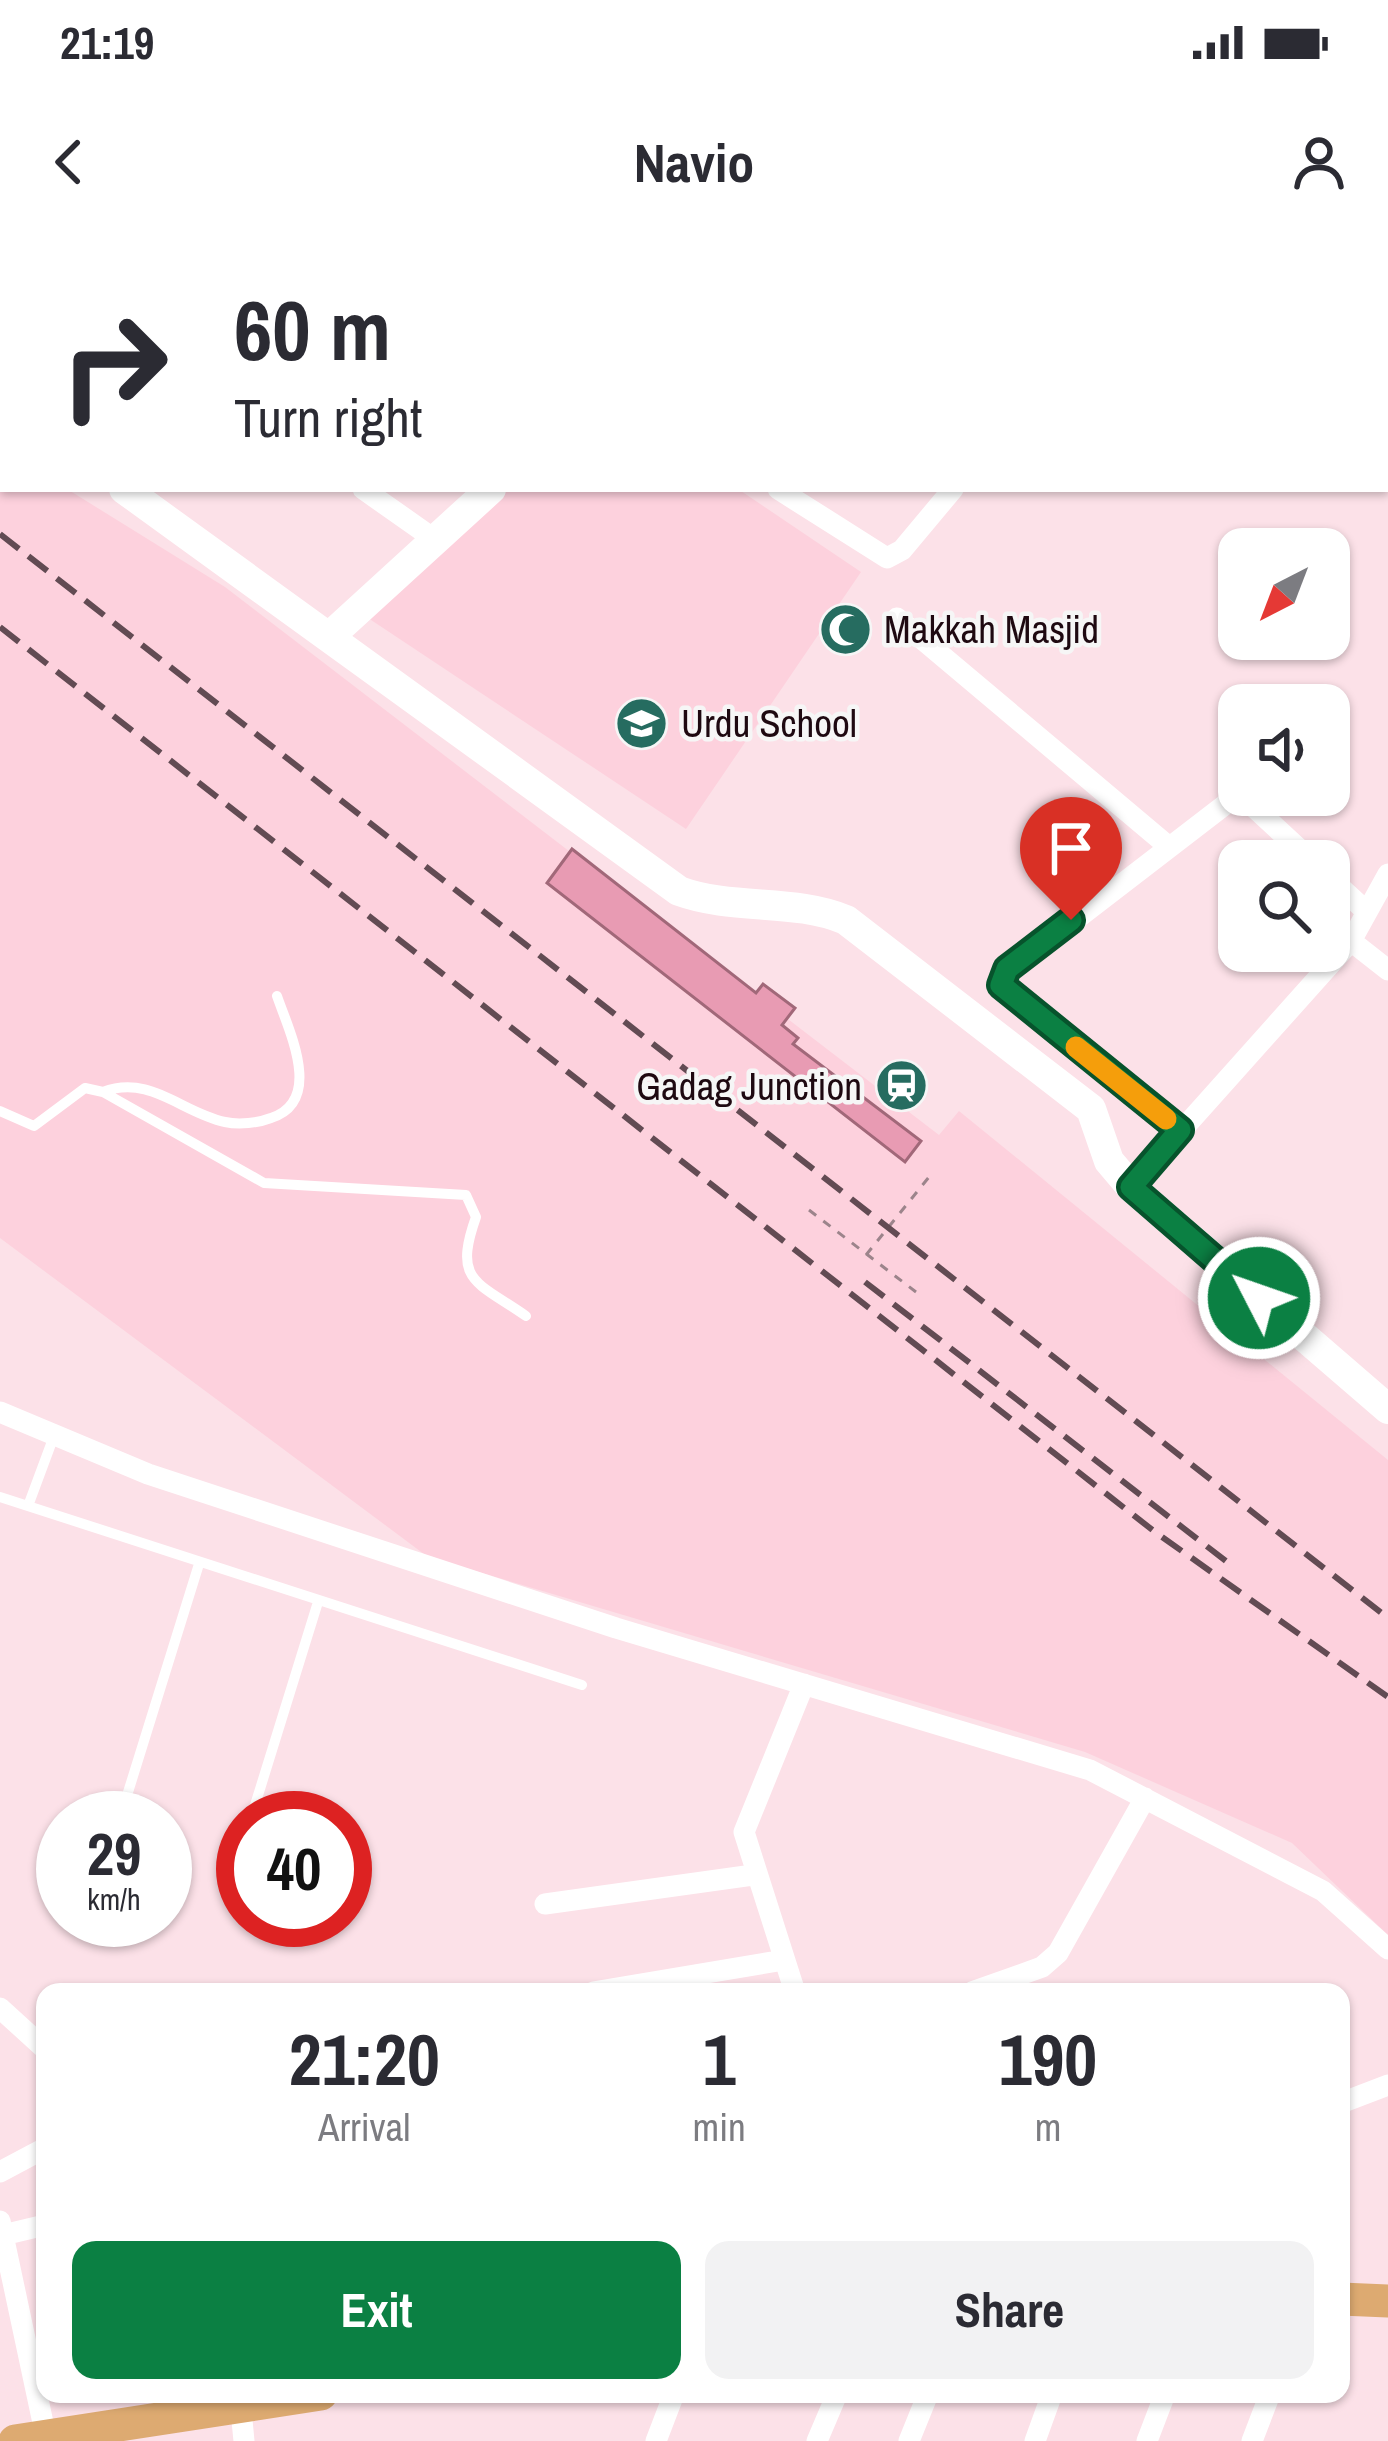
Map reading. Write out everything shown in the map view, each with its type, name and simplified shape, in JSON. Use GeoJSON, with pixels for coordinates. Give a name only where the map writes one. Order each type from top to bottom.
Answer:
{"type":"FeatureCollection","features":[{"type":"Feature","properties":{"kind":"main road"},"geometry":{"type":"LineString","coordinates":[[1350,2299],[1388,2301]]}},
{"type":"Feature","properties":{"kind":"main road"},"geometry":{"type":"LineString","coordinates":[[31,2439],[243,2426],[299,2403]]}},
{"type":"Feature","properties":{"kind":"street"},"geometry":{"type":"LineString","coordinates":[[128,492],[680,891],[710,902],[824,910],[846,920],[1091,1109],[1109,1161],[1131,1187],[1388,1408]]}},
{"type":"Feature","properties":{"kind":"street"},"geometry":{"type":"LineString","coordinates":[[367,492],[434,538]]}},
{"type":"Feature","properties":{"kind":"street"},"geometry":{"type":"LineString","coordinates":[[329,637],[488,492]]}},
{"type":"Feature","properties":{"kind":"street"},"geometry":{"type":"LineString","coordinates":[[783,492],[887,557],[902,550],[950,492]]}},
{"type":"Feature","properties":{"kind":"street"},"geometry":{"type":"LineString","coordinates":[[897,618],[1168,846]]}},
{"type":"Feature","properties":{"kind":"street"},"geometry":{"type":"LineString","coordinates":[[1180,1130],[1001,985],[1007,969],[1235,796],[1244,798],[1289,840]]}},
{"type":"Feature","properties":{"kind":"street"},"geometry":{"type":"LineString","coordinates":[[1131,1187],[1351,941],[1388,874]]}},
{"type":"Feature","properties":{"kind":"street"},"geometry":{"type":"LineString","coordinates":[[1350,896],[1367,912]]}},
{"type":"Feature","properties":{"kind":"street"},"geometry":{"type":"LineString","coordinates":[[1351,941],[1388,970]]}},
{"type":"Feature","properties":{"kind":"street"},"geometry":{"type":"LineString","coordinates":[[0,1412],[170,1481],[803,1684],[1090,1770],[1323,1892],[1388,1948]]}},
{"type":"Feature","properties":{"kind":"street"},"geometry":{"type":"LineString","coordinates":[[792,1983],[744,1832],[803,1684]]}},
{"type":"Feature","properties":{"kind":"street"},"geometry":{"type":"LineString","coordinates":[[997,1983],[1042,1967],[1058,1953],[1145,1798]]}},
{"type":"Feature","properties":{"kind":"street"},"geometry":{"type":"LineString","coordinates":[[544,1904],[754,1875]]}},
{"type":"Feature","properties":{"kind":"street"},"geometry":{"type":"LineString","coordinates":[[646,1983],[784,1960]]}},
{"type":"Feature","properties":{"kind":"street"},"geometry":{"type":"LineString","coordinates":[[0,2008],[36,2041]]}},
{"type":"Feature","properties":{"kind":"street"},"geometry":{"type":"LineString","coordinates":[[1350,2099],[1388,2084]]}},
{"type":"Feature","properties":{"kind":"street"},"geometry":{"type":"LineString","coordinates":[[0,2172],[36,2153]]}},
{"type":"Feature","properties":{"kind":"street"},"geometry":{"type":"LineString","coordinates":[[31,2439],[1,2228],[36,2225]]}},
{"type":"Feature","properties":{"kind":"street"},"geometry":{"type":"LineString","coordinates":[[656,2441],[671,2403]]}},
{"type":"Feature","properties":{"kind":"street"},"geometry":{"type":"LineString","coordinates":[[817,2441],[833,2403]]}},
{"type":"Feature","properties":{"kind":"street"},"geometry":{"type":"LineString","coordinates":[[909,2441],[924,2403]]}},
{"type":"Feature","properties":{"kind":"street"},"geometry":{"type":"LineString","coordinates":[[1034,2441],[1049,2403]]}},
{"type":"Feature","properties":{"kind":"street"},"geometry":{"type":"LineString","coordinates":[[1147,2441],[1162,2403]]}},
{"type":"Feature","properties":{"kind":"street"},"geometry":{"type":"LineString","coordinates":[[1252,2441],[1267,2403]]}},
{"type":"Feature","properties":{"kind":"lane"},"geometry":{"type":"LineString","coordinates":[[103,1093],[120,1086],[140,1088],[225,1122],[279,1116],[293,1102],[300,1074],[277,996]]}},
{"type":"Feature","properties":{"kind":"lane"},"geometry":{"type":"LineString","coordinates":[[0,1112],[34,1126],[85,1088],[103,1093],[264,1183],[466,1195],[476,1216],[462,1257],[467,1270],[526,1316]]}},
{"type":"Feature","properties":{"kind":"lane"},"geometry":{"type":"LineString","coordinates":[[28,1506],[54,1435]]}},
{"type":"Feature","properties":{"kind":"lane"},"geometry":{"type":"LineString","coordinates":[[0,1497],[582,1685]]}},
{"type":"Feature","properties":{"kind":"lane"},"geometry":{"type":"LineString","coordinates":[[128,1791],[199,1564]]}},
{"type":"Feature","properties":{"kind":"lane"},"geometry":{"type":"LineString","coordinates":[[259,1791],[318,1602]]}},
{"type":"Feature","properties":{"kind":"path"},"geometry":{"type":"LineString","coordinates":[[865,1256],[933,1172]]}},
{"type":"Feature","properties":{"kind":"path"},"geometry":{"type":"LineString","coordinates":[[808,1210],[916,1292]]}},
{"type":"Feature","properties":{"kind":"shaded area"},"geometry":{"type":"Polygon","coordinates":[[[0,492],[72,492],[225,587],[939,1135],[959,1111],[1388,1460],[1388,1935],[1292,1843],[1085,1752],[428,1557],[0,1238],[0,492]]]}},
{"type":"Feature","properties":{"kind":"shaded area","name":"Urdu School"},"geometry":{"type":"Polygon","coordinates":[[[505,492],[742,492],[861,572],[686,829],[365,616],[505,492]]]}},
{"type":"Feature","properties":{"kind":"building"},"geometry":{"type":"Polygon","coordinates":[[[572,849],[756,993],[763,984],[795,1008],[782,1025],[798,1038],[793,1044],[921,1141],[905,1162],[547,883],[572,849]]]}},
{"type":"Feature","properties":{"kind":"railway"},"geometry":{"type":"LineString","coordinates":[[0,534],[1388,1618]]}},
{"type":"Feature","properties":{"kind":"railway"},"geometry":{"type":"LineString","coordinates":[[0,627],[1155,1532],[1388,1697]]}},
{"type":"Feature","properties":{"kind":"railway"},"geometry":{"type":"LineString","coordinates":[[865,1282],[1231,1565]]}},
{"type":"Feature","properties":{"kind":"slow traffic"},"geometry":{"type":"LineString","coordinates":[[1076,1047],[1166,1119]]}},
{"type":"Feature","properties":{"kind":"place","name":"Makkah Masjid"},"geometry":{"type":"Point","coordinates":[845,629]}},
{"type":"Feature","properties":{"kind":"place","name":"Urdu School"},"geometry":{"type":"Point","coordinates":[642,723]}},
{"type":"Feature","properties":{"kind":"place","name":"Gadag Junction"},"geometry":{"type":"Point","coordinates":[901,1086]}},
{"type":"Feature","properties":{"kind":"route"},"geometry":{"type":"LineString","coordinates":[[1071,920],[1007,969],[1001,985],[1180,1130],[1131,1187],[1259,1298]]}}]}
